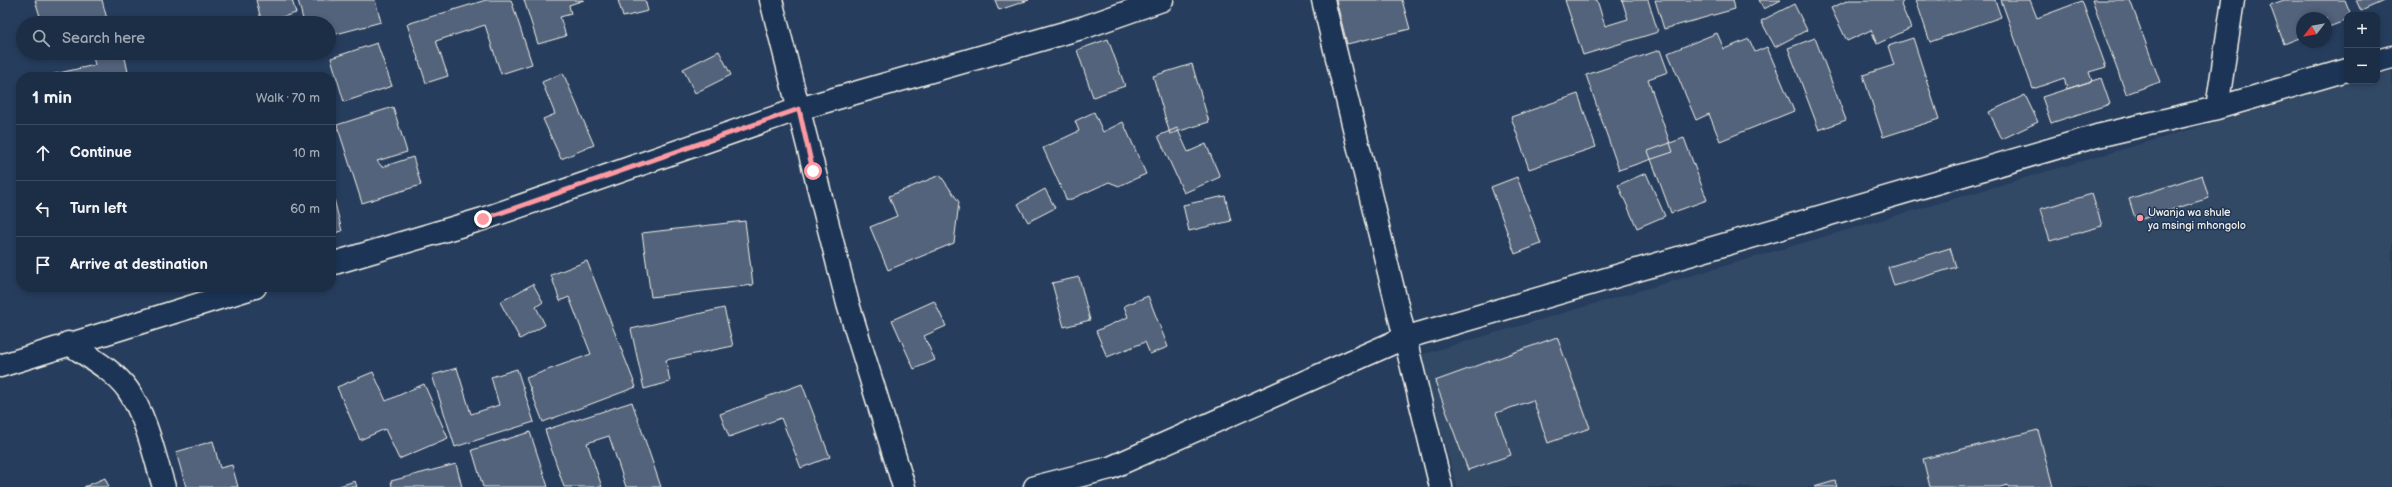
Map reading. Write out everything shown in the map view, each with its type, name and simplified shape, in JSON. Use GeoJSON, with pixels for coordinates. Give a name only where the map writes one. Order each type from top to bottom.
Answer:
{"type":"FeatureCollection","features":[{"type":"Feature","properties":{"kind":"street"},"geometry":{"type":"LineString","coordinates":[[770,0],[848,304],[904,487]]}},
{"type":"Feature","properties":{"kind":"street"},"geometry":{"type":"LineString","coordinates":[[336,263],[483,219],[799,109],[1085,27],[1162,0]]}},
{"type":"Feature","properties":{"kind":"street"},"geometry":{"type":"LineString","coordinates":[[1323,0],[1441,487]]}},
{"type":"Feature","properties":{"kind":"street"},"geometry":{"type":"LineString","coordinates":[[2217,108],[2233,0]]}},
{"type":"Feature","properties":{"kind":"street"},"geometry":{"type":"LineString","coordinates":[[2380,60],[2392,57]]}},
{"type":"Feature","properties":{"kind":"street"},"geometry":{"type":"LineString","coordinates":[[1035,487],[1110,468],[1404,338],[2097,136],[2217,108],[2344,71]]}},
{"type":"Feature","properties":{"kind":"street"},"geometry":{"type":"LineString","coordinates":[[0,366],[68,343],[238,292]]}},
{"type":"Feature","properties":{"kind":"street"},"geometry":{"type":"LineString","coordinates":[[68,343],[107,370],[127,389],[142,418],[164,487]]}},
{"type":"Feature","properties":{"kind":"shaded area","name":"Uwanja wa shule ya msingi mhongolo"},"geometry":{"type":"Polygon","coordinates":[[[2392,71],[2392,487],[1457,487],[1420,355],[2346,84],[2380,84],[2380,74],[2392,71]]]}},
{"type":"Feature","properties":{"kind":"building"},"geometry":{"type":"Polygon","coordinates":[[[35,0],[102,0],[106,16],[40,16],[35,0]]]}},
{"type":"Feature","properties":{"kind":"building"},"geometry":{"type":"Polygon","coordinates":[[[256,0],[292,0],[296,13],[286,16],[260,16],[256,0]]]}},
{"type":"Feature","properties":{"kind":"building"},"geometry":{"type":"Polygon","coordinates":[[[298,0],[375,0],[381,22],[336,34],[336,16],[302,16],[298,0]]]}},
{"type":"Feature","properties":{"kind":"building"},"geometry":{"type":"Polygon","coordinates":[[[486,0],[511,0],[532,64],[501,74],[485,25],[436,41],[448,76],[426,83],[407,24],[486,0]]]}},
{"type":"Feature","properties":{"kind":"building"},"geometry":{"type":"Polygon","coordinates":[[[524,0],[584,0],[569,5],[571,14],[560,17],[566,36],[538,44],[524,0]]]}},
{"type":"Feature","properties":{"kind":"building"},"geometry":{"type":"Polygon","coordinates":[[[618,0],[645,0],[648,11],[623,17],[618,0]]]}},
{"type":"Feature","properties":{"kind":"building"},"geometry":{"type":"Polygon","coordinates":[[[995,0],[1029,0],[999,10],[995,0]]]}},
{"type":"Feature","properties":{"kind":"building"},"geometry":{"type":"Polygon","coordinates":[[[1336,0],[1402,0],[1410,29],[1347,44],[1336,0]]]}},
{"type":"Feature","properties":{"kind":"building"},"geometry":{"type":"Polygon","coordinates":[[[1565,0],[1597,0],[1605,26],[1628,19],[1622,0],[1648,0],[1658,32],[1583,55],[1565,0]]]}},
{"type":"Feature","properties":{"kind":"building"},"geometry":{"type":"Polygon","coordinates":[[[1655,0],[1733,0],[1735,9],[1664,29],[1655,0]]]}},
{"type":"Feature","properties":{"kind":"building"},"geometry":{"type":"Polygon","coordinates":[[[1759,0],[1781,0],[1764,9],[1759,0]]]}},
{"type":"Feature","properties":{"kind":"building"},"geometry":{"type":"Polygon","coordinates":[[[1849,0],[1903,0],[1901,5],[1911,28],[1877,44],[1871,30],[1847,41],[1831,8],[1849,0]]]}},
{"type":"Feature","properties":{"kind":"building"},"geometry":{"type":"Polygon","coordinates":[[[1916,0],[1995,0],[2001,17],[1930,42],[1916,0]]]}},
{"type":"Feature","properties":{"kind":"building"},"geometry":{"type":"Polygon","coordinates":[[[2001,0],[2030,0],[2037,18],[2082,1],[2106,67],[2089,72],[2092,81],[2067,89],[2064,78],[2033,89],[2001,0]]]}},
{"type":"Feature","properties":{"kind":"building"},"geometry":{"type":"Polygon","coordinates":[[[2092,0],[2130,0],[2160,82],[2126,94],[2092,0]]]}},
{"type":"Feature","properties":{"kind":"building"},"geometry":{"type":"Polygon","coordinates":[[[2284,0],[2345,0],[2350,12],[2344,12],[2344,21],[2332,26],[2332,12],[2296,12],[2296,39],[2284,44],[2270,5],[2284,0]]]}},
{"type":"Feature","properties":{"kind":"building"},"geometry":{"type":"Polygon","coordinates":[[[2356,0],[2386,0],[2361,11],[2356,0]]]}},
{"type":"Feature","properties":{"kind":"building"},"geometry":{"type":"Polygon","coordinates":[[[1794,4],[1807,30],[1775,47],[1761,21],[1794,4]]]}},
{"type":"Feature","properties":{"kind":"building"},"geometry":{"type":"Polygon","coordinates":[[[1717,33],[1724,49],[1749,39],[1755,52],[1767,47],[1794,111],[1720,141],[1709,114],[1696,120],[1668,53],[1717,33]]]}},
{"type":"Feature","properties":{"kind":"building"},"geometry":{"type":"Polygon","coordinates":[[[1815,38],[1846,120],[1819,130],[1788,48],[1815,38]]]}},
{"type":"Feature","properties":{"kind":"building"},"geometry":{"type":"Polygon","coordinates":[[[1913,38],[1939,119],[1883,137],[1863,75],[1894,65],[1888,46],[1913,38]]]}},
{"type":"Feature","properties":{"kind":"building"},"geometry":{"type":"Polygon","coordinates":[[[1108,39],[1125,86],[1093,97],[1077,50],[1108,39]]]}},
{"type":"Feature","properties":{"kind":"building"},"geometry":{"type":"Polygon","coordinates":[[[377,43],[392,86],[344,102],[332,60],[336,60],[336,56],[377,43]]]}},
{"type":"Feature","properties":{"kind":"building"},"geometry":{"type":"Polygon","coordinates":[[[1660,50],[1668,72],[1648,79],[1673,152],[1619,170],[1586,75],[1660,50]]]}},
{"type":"Feature","properties":{"kind":"building"},"geometry":{"type":"Polygon","coordinates":[[[719,51],[731,75],[695,93],[683,69],[719,51]]]}},
{"type":"Feature","properties":{"kind":"building"},"geometry":{"type":"Polygon","coordinates":[[[94,60],[125,60],[128,72],[64,72],[95,65],[94,60]]]}},
{"type":"Feature","properties":{"kind":"building"},"geometry":{"type":"Polygon","coordinates":[[[1192,64],[1209,122],[1170,134],[1153,76],[1192,64]]]}},
{"type":"Feature","properties":{"kind":"building"},"geometry":{"type":"Polygon","coordinates":[[[563,73],[594,145],[561,159],[543,119],[555,114],[542,82],[563,73]]]}},
{"type":"Feature","properties":{"kind":"building"},"geometry":{"type":"Polygon","coordinates":[[[2101,78],[2110,104],[2051,123],[2042,97],[2101,78]]]}},
{"type":"Feature","properties":{"kind":"building"},"geometry":{"type":"Polygon","coordinates":[[[1578,94],[1596,147],[1529,169],[1511,117],[1578,94]]]}},
{"type":"Feature","properties":{"kind":"building"},"geometry":{"type":"Polygon","coordinates":[[[2025,95],[2038,122],[2002,139],[1989,112],[2025,95]]]}},
{"type":"Feature","properties":{"kind":"building"},"geometry":{"type":"Polygon","coordinates":[[[393,107],[407,152],[377,161],[382,167],[413,157],[421,185],[362,203],[337,125],[393,107]]]}},
{"type":"Feature","properties":{"kind":"building"},"geometry":{"type":"Polygon","coordinates":[[[1094,112],[1103,132],[1123,122],[1146,174],[1119,186],[1109,182],[1067,201],[1043,148],[1079,131],[1075,121],[1094,112]]]}},
{"type":"Feature","properties":{"kind":"building"},"geometry":{"type":"Polygon","coordinates":[[[1177,128],[1188,152],[1206,144],[1220,177],[1184,193],[1158,136],[1177,128]]]}},
{"type":"Feature","properties":{"kind":"building"},"geometry":{"type":"Polygon","coordinates":[[[1684,138],[1707,200],[1671,213],[1648,151],[1684,138]]]}},
{"type":"Feature","properties":{"kind":"building"},"geometry":{"type":"Polygon","coordinates":[[[1646,173],[1665,216],[1637,228],[1618,185],[1646,173]]]}},
{"type":"Feature","properties":{"kind":"building"},"geometry":{"type":"Polygon","coordinates":[[[940,175],[959,202],[954,243],[888,270],[870,227],[897,216],[889,196],[940,175]]]}},
{"type":"Feature","properties":{"kind":"building"},"geometry":{"type":"Polygon","coordinates":[[[2202,175],[2209,198],[2136,221],[2129,199],[2202,175]]]}},
{"type":"Feature","properties":{"kind":"building"},"geometry":{"type":"Polygon","coordinates":[[[1517,177],[1541,244],[1515,254],[1491,187],[1517,177]]]}},
{"type":"Feature","properties":{"kind":"building"},"geometry":{"type":"Polygon","coordinates":[[[1045,189],[1055,208],[1028,222],[1018,204],[1045,189]]]}},
{"type":"Feature","properties":{"kind":"building"},"geometry":{"type":"Polygon","coordinates":[[[2092,194],[2102,226],[2050,241],[2040,209],[2092,194]]]}},
{"type":"Feature","properties":{"kind":"building"},"geometry":{"type":"Polygon","coordinates":[[[1225,196],[1231,221],[1189,231],[1183,205],[1225,196]]]}},
{"type":"Feature","properties":{"kind":"building"},"geometry":{"type":"Polygon","coordinates":[[[336,207],[342,231],[336,233],[336,207]]]}},
{"type":"Feature","properties":{"kind":"building"},"geometry":{"type":"Polygon","coordinates":[[[745,221],[753,285],[651,297],[642,233],[745,221]]]}},
{"type":"Feature","properties":{"kind":"building"},"geometry":{"type":"Polygon","coordinates":[[[1950,248],[1956,267],[1894,286],[1888,267],[1950,248]]]}},
{"type":"Feature","properties":{"kind":"building"},"geometry":{"type":"Polygon","coordinates":[[[587,261],[636,387],[543,422],[526,378],[591,354],[569,297],[560,301],[551,275],[587,261]]]}},
{"type":"Feature","properties":{"kind":"building"},"geometry":{"type":"Polygon","coordinates":[[[1079,277],[1090,320],[1064,327],[1052,283],[1079,277]]]}},
{"type":"Feature","properties":{"kind":"building"},"geometry":{"type":"Polygon","coordinates":[[[533,284],[543,302],[536,307],[545,325],[520,339],[500,302],[533,284]]]}},
{"type":"Feature","properties":{"kind":"building"},"geometry":{"type":"Polygon","coordinates":[[[1148,296],[1168,347],[1150,354],[1145,342],[1107,357],[1096,331],[1128,317],[1124,306],[1148,296]]]}},
{"type":"Feature","properties":{"kind":"building"},"geometry":{"type":"Polygon","coordinates":[[[934,301],[946,326],[924,336],[935,360],[914,369],[892,320],[934,301]]]}},
{"type":"Feature","properties":{"kind":"building"},"geometry":{"type":"Polygon","coordinates":[[[724,308],[733,346],[666,360],[670,382],[644,389],[631,329],[724,308]]]}},
{"type":"Feature","properties":{"kind":"building"},"geometry":{"type":"Polygon","coordinates":[[[1557,337],[1590,428],[1548,443],[1533,400],[1496,413],[1511,455],[1468,470],[1435,381],[1557,337]]]}},
{"type":"Feature","properties":{"kind":"building"},"geometry":{"type":"Polygon","coordinates":[[[457,368],[471,414],[499,405],[491,377],[517,369],[534,422],[455,447],[432,375],[457,368]]]}},
{"type":"Feature","properties":{"kind":"building"},"geometry":{"type":"Polygon","coordinates":[[[373,372],[386,401],[424,384],[448,438],[399,459],[385,429],[360,440],[337,387],[373,372]]]}},
{"type":"Feature","properties":{"kind":"building"},"geometry":{"type":"Polygon","coordinates":[[[802,384],[830,457],[801,468],[781,418],[729,437],[720,414],[802,384]]]}},
{"type":"Feature","properties":{"kind":"building"},"geometry":{"type":"Polygon","coordinates":[[[632,402],[661,487],[626,487],[609,436],[587,443],[602,487],[564,487],[545,430],[632,402]]]}},
{"type":"Feature","properties":{"kind":"building"},"geometry":{"type":"Polygon","coordinates":[[[2038,430],[2053,487],[2008,487],[2008,485],[2000,487],[1930,487],[1923,459],[2038,430]]]}},
{"type":"Feature","properties":{"kind":"building"},"geometry":{"type":"Polygon","coordinates":[[[530,432],[548,487],[483,487],[472,450],[530,432]]]}},
{"type":"Feature","properties":{"kind":"building"},"geometry":{"type":"Polygon","coordinates":[[[213,441],[220,468],[232,465],[238,487],[186,487],[176,452],[213,441]]]}},
{"type":"Feature","properties":{"kind":"building"},"geometry":{"type":"Polygon","coordinates":[[[456,464],[462,487],[392,487],[391,481],[456,464]]]}},
{"type":"Feature","properties":{"kind":"building"},"geometry":{"type":"Polygon","coordinates":[[[105,478],[109,487],[84,487],[105,478]]]}},
{"type":"Feature","properties":{"kind":"building"},"geometry":{"type":"Polygon","coordinates":[[[355,481],[357,487],[336,487],[355,481]]]}},
{"type":"Feature","properties":{"kind":"building"},"geometry":{"type":"Polygon","coordinates":[[[1835,481],[1837,487],[1814,487],[1835,481]]]}},
{"type":"Feature","properties":{"kind":"place","name":"Uwanja wa shule ya msingi mhongolo"},"geometry":{"type":"Point","coordinates":[2140,218]}},
{"type":"Feature","properties":{"kind":"route"},"geometry":{"type":"LineString","coordinates":[[483,219],[799,109],[813,171]]}}]}
